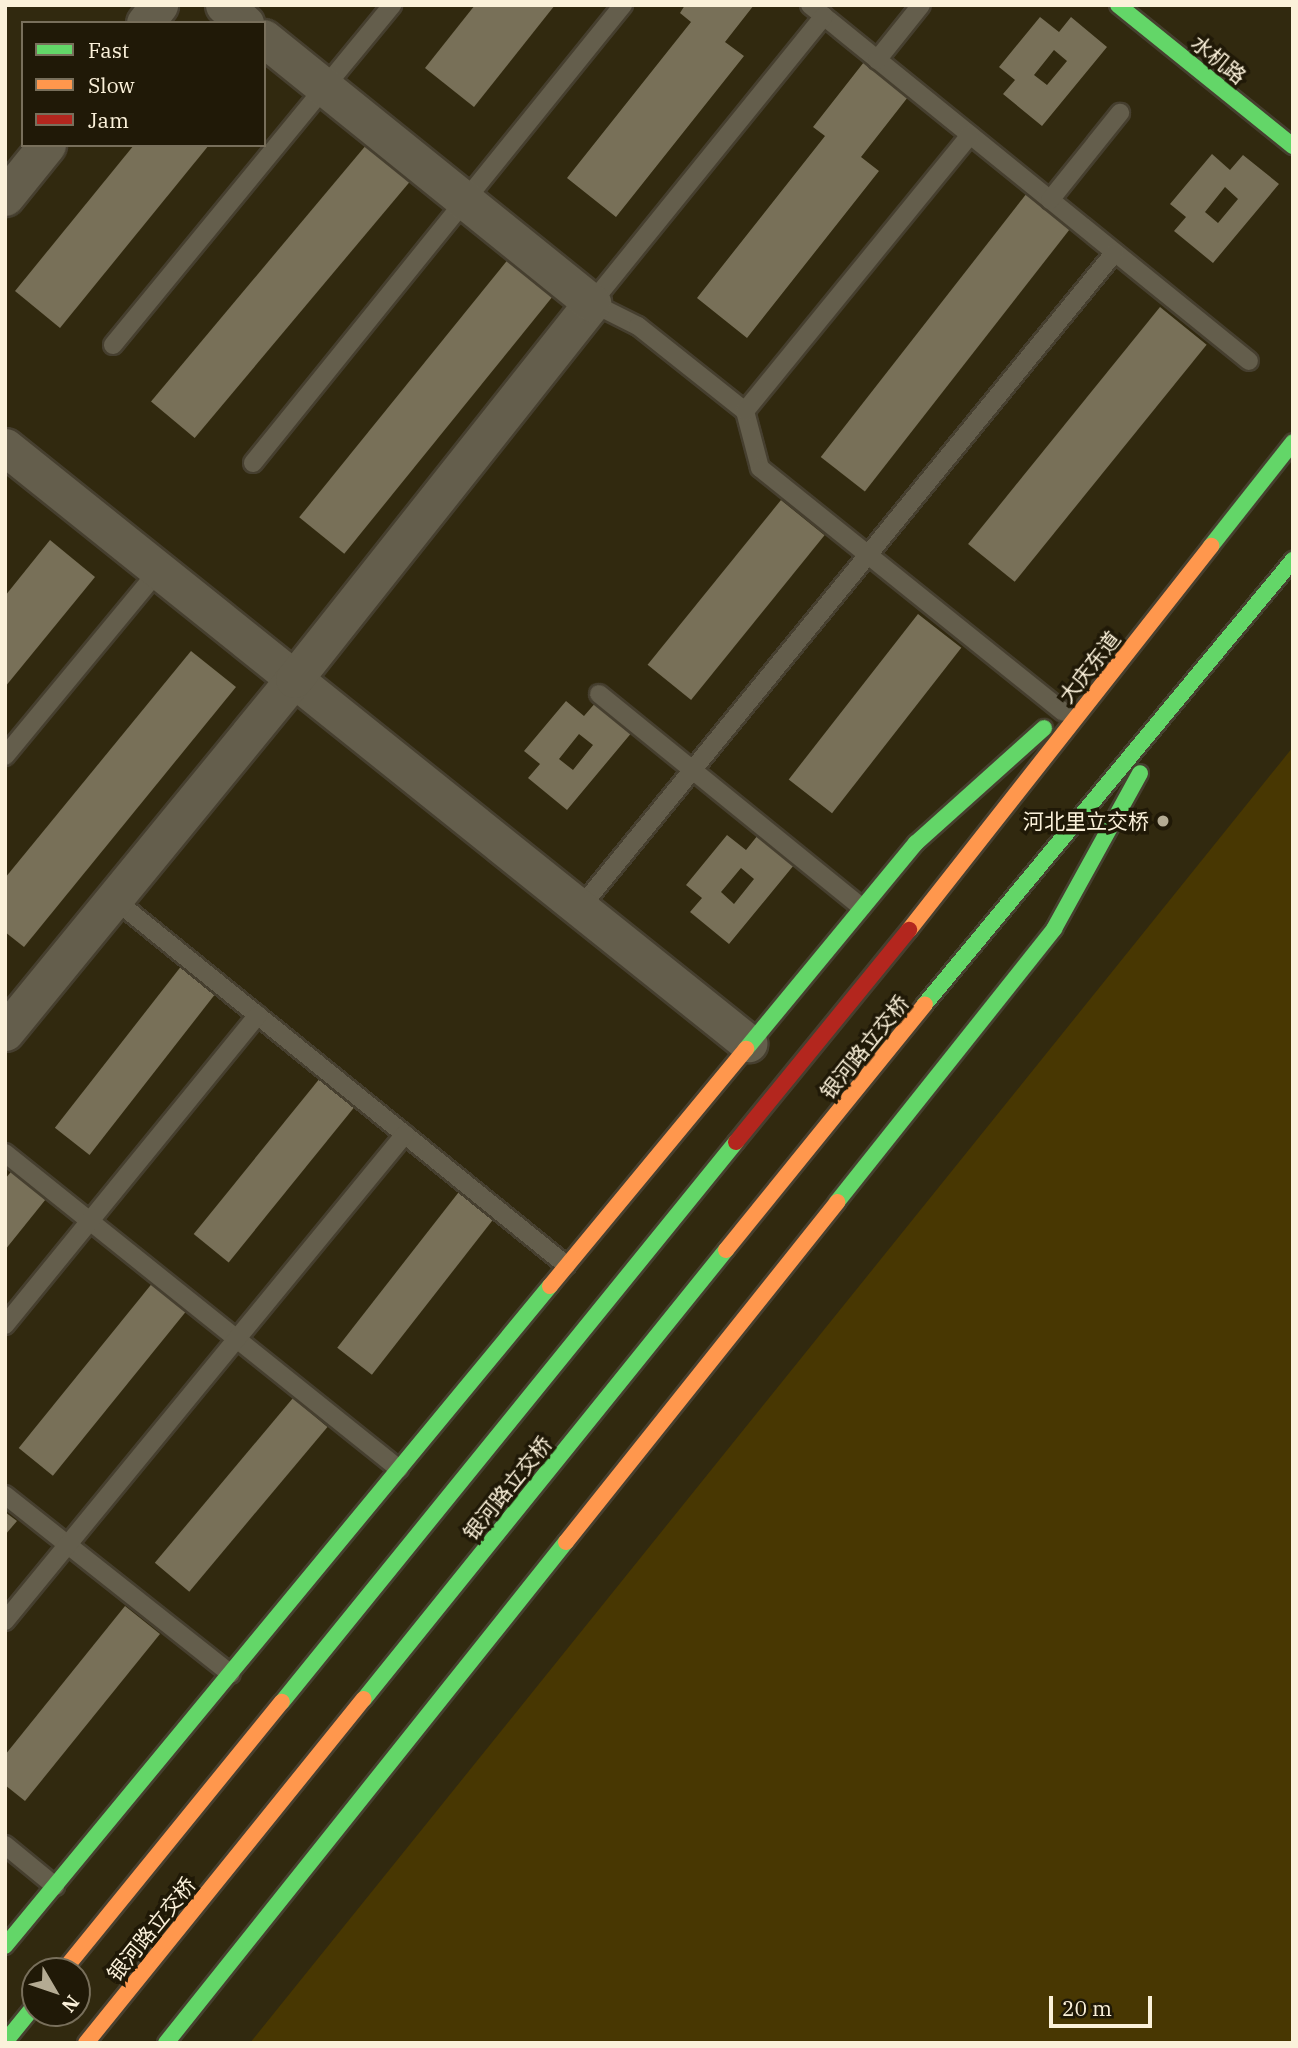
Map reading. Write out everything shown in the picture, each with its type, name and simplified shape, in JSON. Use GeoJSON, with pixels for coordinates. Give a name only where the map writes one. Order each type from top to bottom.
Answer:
{"type":"FeatureCollection","features":[{"type":"Feature","properties":{"kind":"main road","name":"水机路"},"geometry":{"type":"LineString","coordinates":[[1118,5],[1293,146]]}},
{"type":"Feature","properties":{"kind":"main road","name":"大庆东道"},"geometry":{"type":"LineString","coordinates":[[918,918],[1293,442]]}},
{"type":"Feature","properties":{"kind":"main road"},"geometry":{"type":"LineString","coordinates":[[166,2043],[1054,929],[1182,697],[1293,560]]}},
{"type":"Feature","properties":{"kind":"main road"},"geometry":{"type":"LineString","coordinates":[[5,1946],[748,1043],[916,843],[1124,657]]}},
{"type":"Feature","properties":{"kind":"main road","name":"银河路立交桥"},"geometry":{"type":"LineString","coordinates":[[86,2043],[961,960],[1182,697]]}},
{"type":"Feature","properties":{"kind":"main road","name":"银河路立交桥"},"geometry":{"type":"LineString","coordinates":[[74,1957],[918,918]]}},
{"type":"Feature","properties":{"kind":"main road"},"geometry":{"type":"LineString","coordinates":[[5,2042],[21,2022]]}},
{"type":"Feature","properties":{"kind":"street"},"geometry":{"type":"LineString","coordinates":[[147,21],[159,5]]}},
{"type":"Feature","properties":{"kind":"street"},"geometry":{"type":"LineString","coordinates":[[224,5],[243,21]]}},
{"type":"Feature","properties":{"kind":"street"},"geometry":{"type":"LineString","coordinates":[[9,1019],[114,899],[294,679],[592,303],[266,40]]}},
{"type":"Feature","properties":{"kind":"street"},"geometry":{"type":"LineString","coordinates":[[5,197],[45,147]]}},
{"type":"Feature","properties":{"kind":"street"},"geometry":{"type":"LineString","coordinates":[[9,457],[159,570],[748,1043]]}},
{"type":"Feature","properties":{"kind":"lane"},"geometry":{"type":"LineString","coordinates":[[113,345],[392,5]]}},
{"type":"Feature","properties":{"kind":"lane"},"geometry":{"type":"LineString","coordinates":[[253,463],[623,5]]}},
{"type":"Feature","properties":{"kind":"lane"},"geometry":{"type":"LineString","coordinates":[[877,60],[921,5]]}},
{"type":"Feature","properties":{"kind":"lane"},"geometry":{"type":"LineString","coordinates":[[1063,712],[760,468],[745,411],[638,326],[592,303],[817,11],[1249,361]]}},
{"type":"Feature","properties":{"kind":"lane"},"geometry":{"type":"LineString","coordinates":[[1050,200],[1120,113]]}},
{"type":"Feature","properties":{"kind":"lane"},"geometry":{"type":"LineString","coordinates":[[745,411],[970,135]]}},
{"type":"Feature","properties":{"kind":"lane"},"geometry":{"type":"LineString","coordinates":[[580,908],[1115,252]]}},
{"type":"Feature","properties":{"kind":"lane"},"geometry":{"type":"LineString","coordinates":[[5,756],[159,570]]}},
{"type":"Feature","properties":{"kind":"lane"},"geometry":{"type":"LineString","coordinates":[[599,694],[862,907]]}},
{"type":"Feature","properties":{"kind":"lane"},"geometry":{"type":"LineString","coordinates":[[114,899],[566,1265]]}},
{"type":"Feature","properties":{"kind":"lane"},"geometry":{"type":"LineString","coordinates":[[5,1325],[258,1015]]}},
{"type":"Feature","properties":{"kind":"lane"},"geometry":{"type":"LineString","coordinates":[[5,1621],[404,1134]]}},
{"type":"Feature","properties":{"kind":"lane"},"geometry":{"type":"LineString","coordinates":[[5,1153],[399,1468]]}},
{"type":"Feature","properties":{"kind":"lane"},"geometry":{"type":"LineString","coordinates":[[5,1495],[231,1674]]}},
{"type":"Feature","properties":{"kind":"lane"},"geometry":{"type":"LineString","coordinates":[[5,1845],[55,1886]]}},
{"type":"Feature","properties":{"kind":"shaded area"},"geometry":{"type":"Polygon","coordinates":[[[1293,747],[1293,2043],[250,2043],[1293,747]]]}},
{"type":"Feature","properties":{"kind":"building"},"geometry":{"type":"Polygon","coordinates":[[[475,5],[555,5],[474,107],[425,68],[475,5]]]}},
{"type":"Feature","properties":{"kind":"building"},"geometry":{"type":"Polygon","coordinates":[[[685,5],[754,5],[725,42],[744,56],[616,217],[567,178],[691,22],[680,13],[685,5]]]}},
{"type":"Feature","properties":{"kind":"building"},"geometry":{"type":"Polygon","coordinates":[[[1040,17],[1059,32],[1071,17],[1107,47],[1042,126],[1003,94],[1015,80],[999,67],[1040,17]],[[1054,50],[1034,75],[1047,85],[1067,61],[1054,50]]]}},
{"type":"Feature","properties":{"kind":"building"},"geometry":{"type":"Polygon","coordinates":[[[864,62],[908,97],[861,157],[879,171],[747,338],[697,298],[825,136],[813,127],[864,62]]]}},
{"type":"Feature","properties":{"kind":"building"},"geometry":{"type":"Polygon","coordinates":[[[367,144],[411,181],[195,438],[151,401],[367,144]]]}},
{"type":"Feature","properties":{"kind":"building"},"geometry":{"type":"Polygon","coordinates":[[[132,147],[207,147],[60,328],[15,291],[132,147]]]}},
{"type":"Feature","properties":{"kind":"building"},"geometry":{"type":"Polygon","coordinates":[[[1212,154],[1230,170],[1243,155],[1279,184],[1213,263],[1174,231],[1186,217],[1170,204],[1212,154]],[[1225,187],[1205,212],[1218,223],[1238,199],[1225,187]]]}},
{"type":"Feature","properties":{"kind":"building"},"geometry":{"type":"Polygon","coordinates":[[[1027,193],[1071,227],[865,491],[821,457],[1027,193]]]}},
{"type":"Feature","properties":{"kind":"building"},"geometry":{"type":"Polygon","coordinates":[[[510,257],[555,294],[344,554],[299,517],[510,257]]]}},
{"type":"Feature","properties":{"kind":"building"},"geometry":{"type":"Polygon","coordinates":[[[1160,307],[1207,345],[1015,582],[968,544],[1160,307]]]}},
{"type":"Feature","properties":{"kind":"building"},"geometry":{"type":"Polygon","coordinates":[[[781,500],[825,535],[691,700],[648,665],[781,500]]]}},
{"type":"Feature","properties":{"kind":"building"},"geometry":{"type":"Polygon","coordinates":[[[50,540],[95,577],[5,687],[5,596],[50,540]]]}},
{"type":"Feature","properties":{"kind":"building"},"geometry":{"type":"Polygon","coordinates":[[[918,614],[961,648],[832,813],[789,779],[918,614]]]}},
{"type":"Feature","properties":{"kind":"building"},"geometry":{"type":"Polygon","coordinates":[[[191,651],[236,687],[24,947],[5,932],[5,878],[191,651]]]}},
{"type":"Feature","properties":{"kind":"building"},"geometry":{"type":"Polygon","coordinates":[[[566,701],[584,716],[597,701],[633,731],[567,810],[528,778],[540,764],[524,751],[566,701]],[[579,734],[559,759],[573,770],[593,745],[579,734]]]}},
{"type":"Feature","properties":{"kind":"building"},"geometry":{"type":"Polygon","coordinates":[[[727,835],[746,850],[758,835],[794,865],[729,944],[690,912],[702,898],[686,885],[727,835]],[[741,868],[721,892],[734,904],[754,879],[741,868]]]}},
{"type":"Feature","properties":{"kind":"building"},"geometry":{"type":"Polygon","coordinates":[[[186,960],[221,987],[90,1155],[55,1128],[186,960]]]}},
{"type":"Feature","properties":{"kind":"building"},"geometry":{"type":"Polygon","coordinates":[[[329,1067],[364,1095],[229,1262],[194,1234],[329,1067]]]}},
{"type":"Feature","properties":{"kind":"building"},"geometry":{"type":"Polygon","coordinates":[[[15,1167],[50,1194],[5,1250],[5,1179],[15,1167]]]}},
{"type":"Feature","properties":{"kind":"building"},"geometry":{"type":"Polygon","coordinates":[[[469,1179],[504,1206],[372,1375],[337,1348],[469,1179]]]}},
{"type":"Feature","properties":{"kind":"building"},"geometry":{"type":"Polygon","coordinates":[[[154,1281],[188,1309],[53,1476],[19,1448],[154,1281]]]}},
{"type":"Feature","properties":{"kind":"building"},"geometry":{"type":"Polygon","coordinates":[[[293,1398],[327,1427],[189,1592],[155,1563],[293,1398]]]}},
{"type":"Feature","properties":{"kind":"building"},"geometry":{"type":"Polygon","coordinates":[[[5,1512],[17,1521],[5,1535],[5,1512]]]}},
{"type":"Feature","properties":{"kind":"building"},"geometry":{"type":"Polygon","coordinates":[[[125,1606],[160,1634],[25,1801],[5,1785],[5,1755],[125,1606]]]}},
{"type":"Feature","properties":{"kind":"traffic: fast"},"geometry":{"type":"LineString","coordinates":[[1118,5],[1293,146]]}},
{"type":"Feature","properties":{"kind":"traffic: fast"},"geometry":{"type":"LineString","coordinates":[[1211,546],[1293,442]]}},
{"type":"Feature","properties":{"kind":"traffic: fast"},"geometry":{"type":"LineString","coordinates":[[925,1004],[1293,560]]}},
{"type":"Feature","properties":{"kind":"traffic: fast"},"geometry":{"type":"LineString","coordinates":[[746,1049],[916,843],[1044,728]]}},
{"type":"Feature","properties":{"kind":"traffic: fast"},"geometry":{"type":"LineString","coordinates":[[837,1202],[1054,929],[1140,773]]}},
{"type":"Feature","properties":{"kind":"traffic: fast"},"geometry":{"type":"LineString","coordinates":[[282,1702],[736,1142]]}},
{"type":"Feature","properties":{"kind":"traffic: fast"},"geometry":{"type":"LineString","coordinates":[[364,1699],[726,1250]]}},
{"type":"Feature","properties":{"kind":"traffic: fast"},"geometry":{"type":"LineString","coordinates":[[5,1946],[550,1286]]}},
{"type":"Feature","properties":{"kind":"traffic: fast"},"geometry":{"type":"LineString","coordinates":[[166,2043],[566,1542]]}},
{"type":"Feature","properties":{"kind":"traffic: fast"},"geometry":{"type":"LineString","coordinates":[[5,2042],[21,2022]]}},
{"type":"Feature","properties":{"kind":"traffic: slow"},"geometry":{"type":"LineString","coordinates":[[909,930],[1211,546]]}},
{"type":"Feature","properties":{"kind":"traffic: slow"},"geometry":{"type":"LineString","coordinates":[[726,1250],[925,1004]]}},
{"type":"Feature","properties":{"kind":"traffic: slow"},"geometry":{"type":"LineString","coordinates":[[550,1286],[746,1049]]}},
{"type":"Feature","properties":{"kind":"traffic: slow"},"geometry":{"type":"LineString","coordinates":[[566,1542],[837,1202]]}},
{"type":"Feature","properties":{"kind":"traffic: slow"},"geometry":{"type":"LineString","coordinates":[[86,2043],[364,1699]]}},
{"type":"Feature","properties":{"kind":"traffic: slow"},"geometry":{"type":"LineString","coordinates":[[74,1957],[282,1702]]}},
{"type":"Feature","properties":{"kind":"traffic: jam"},"geometry":{"type":"LineString","coordinates":[[736,1142],[909,930]]}},
{"type":"Feature","properties":{"kind":"place","name":"河北里立交桥"},"geometry":{"type":"Point","coordinates":[1163,821]}}]}
